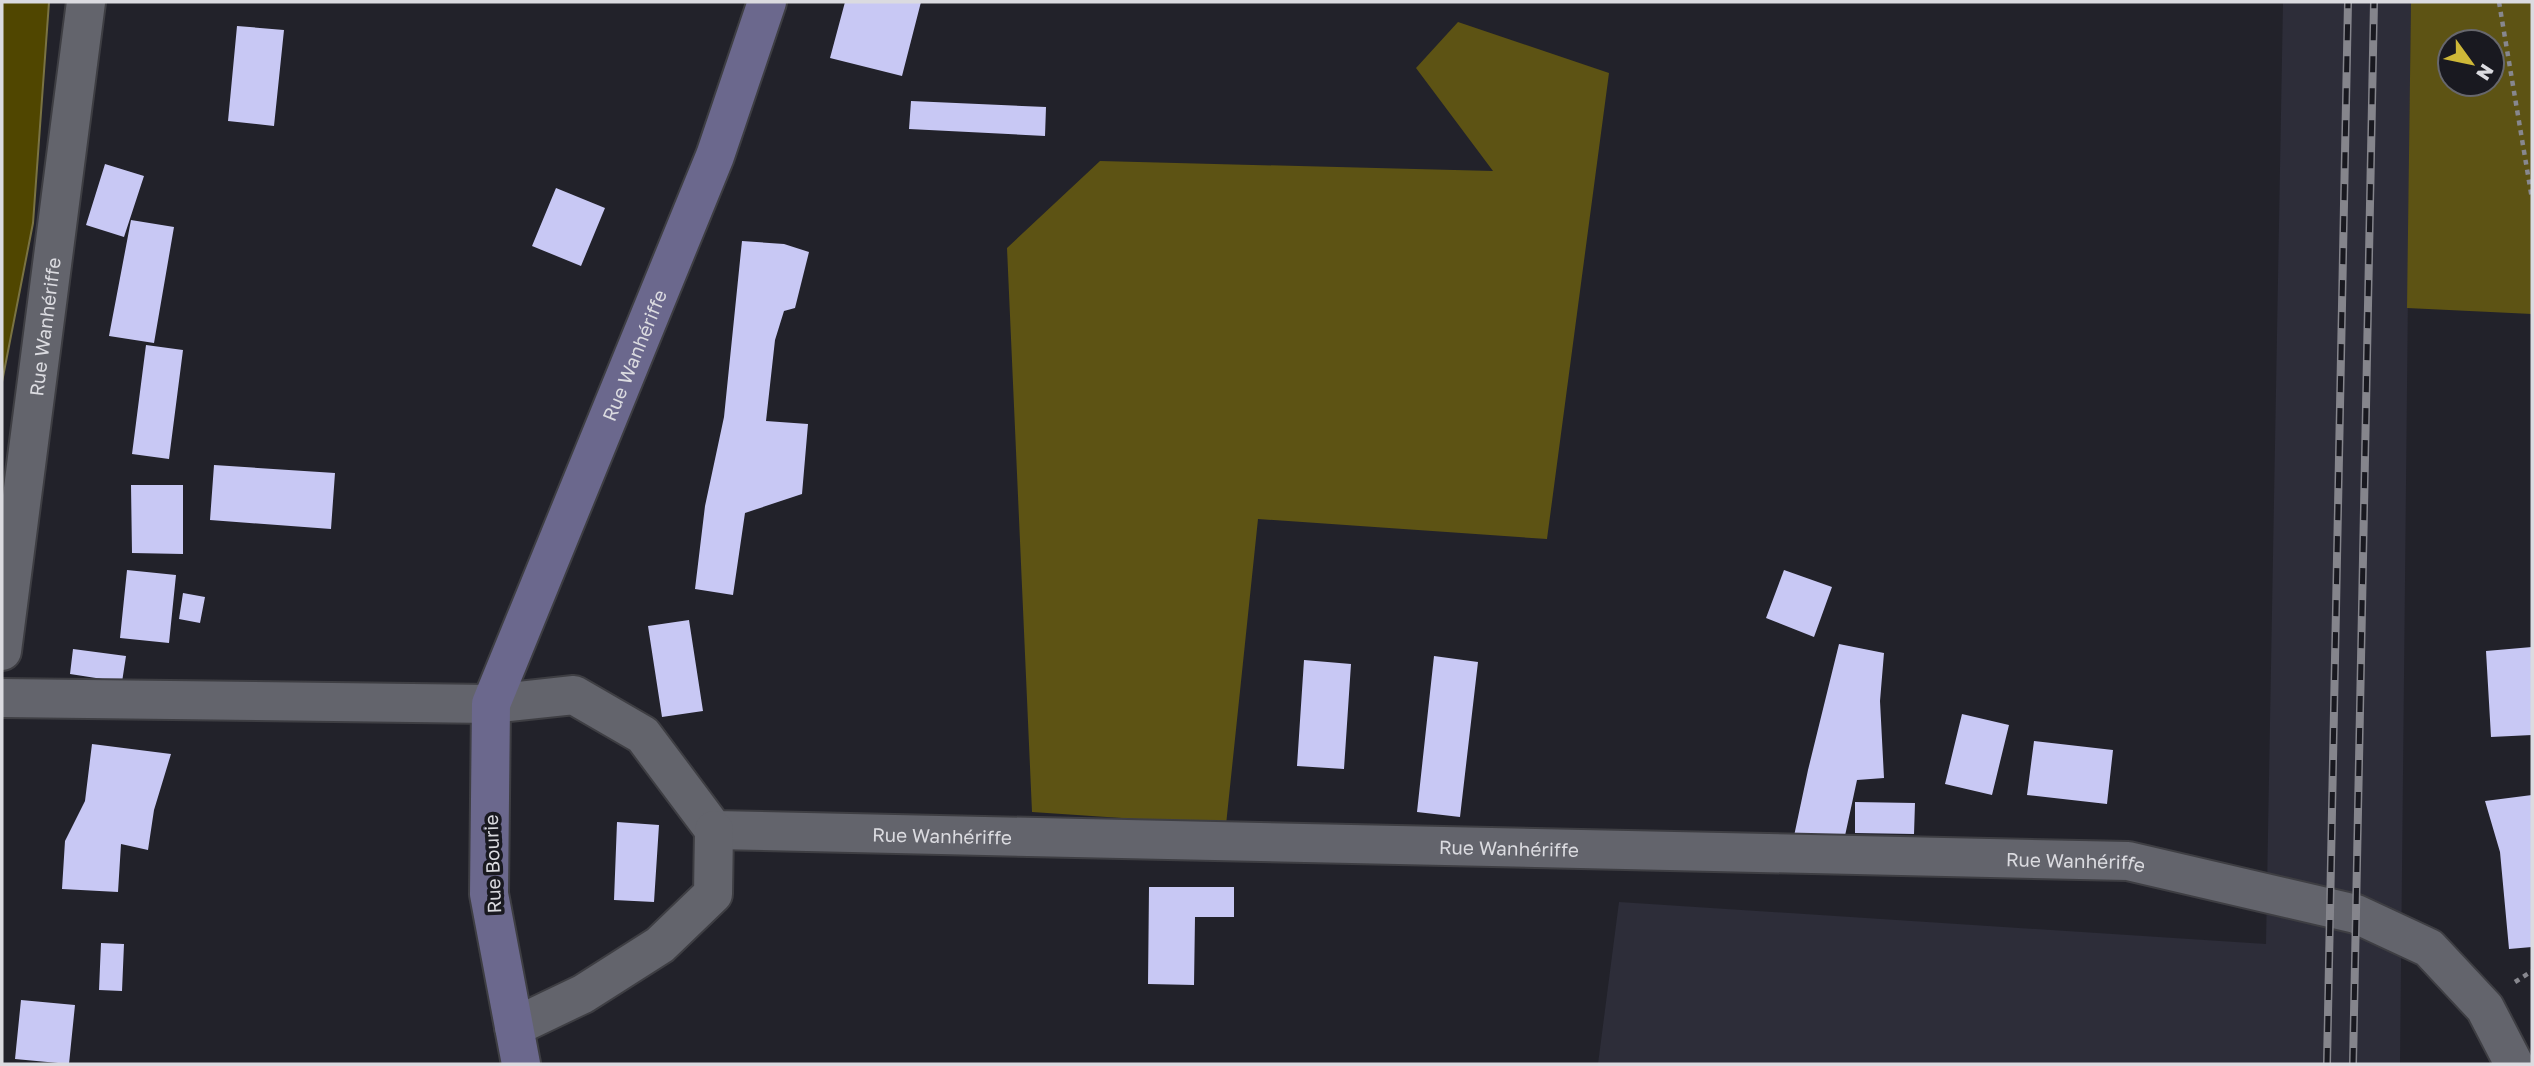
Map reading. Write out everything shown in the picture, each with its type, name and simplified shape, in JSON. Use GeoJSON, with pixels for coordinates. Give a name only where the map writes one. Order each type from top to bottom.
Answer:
{"type":"FeatureCollection","features":[{"type":"Feature","properties":{"kind":"main road","name":"Rue Wanhériffe"},"geometry":{"type":"LineString","coordinates":[[491,704],[715,156],[767,2]]}},
{"type":"Feature","properties":{"kind":"main road","name":"Rue Bourie"},"geometry":{"type":"LineString","coordinates":[[491,704],[489,894],[520,1064]]}},
{"type":"Feature","properties":{"kind":"street","name":"Rue Wanhériffe"},"geometry":{"type":"LineString","coordinates":[[2,651],[86,2]]}},
{"type":"Feature","properties":{"kind":"street"},"geometry":{"type":"LineString","coordinates":[[2,698],[491,704],[574,695],[643,735],[714,830],[713,894],[660,944],[583,994],[514,1027]]}},
{"type":"Feature","properties":{"kind":"street","name":"Rue Wanhériffe"},"geometry":{"type":"LineString","coordinates":[[714,830],[2128,861],[2356,914],[2429,948],[2485,1008],[2514,1064]]}},
{"type":"Feature","properties":{"kind":"path"},"geometry":{"type":"LineString","coordinates":[[2499,2],[2532,199]]}},
{"type":"Feature","properties":{"kind":"shaded area"},"geometry":{"type":"Polygon","coordinates":[[[2,2],[49,2],[33,223],[2,382],[2,2]]]}},
{"type":"Feature","properties":{"kind":"shaded area"},"geometry":{"type":"Polygon","coordinates":[[[2283,2],[2411,2],[2400,1064],[1598,1064],[1619,902],[2266,944],[2283,2]]]}},
{"type":"Feature","properties":{"kind":"shaded area"},"geometry":{"type":"Polygon","coordinates":[[[2411,2],[2532,2],[2532,314],[2407,308],[2411,2]]]}},
{"type":"Feature","properties":{"kind":"shaded area"},"geometry":{"type":"Polygon","coordinates":[[[1458,22],[1609,73],[1547,539],[1258,519],[1226,825],[1032,812],[1007,248],[1100,161],[1493,171],[1416,68],[1458,22]]]}},
{"type":"Feature","properties":{"kind":"building"},"geometry":{"type":"Polygon","coordinates":[[[845,2],[921,2],[902,76],[830,58],[845,2]]]}},
{"type":"Feature","properties":{"kind":"building"},"geometry":{"type":"Polygon","coordinates":[[[237,26],[284,30],[274,126],[228,121],[237,26]]]}},
{"type":"Feature","properties":{"kind":"building"},"geometry":{"type":"Polygon","coordinates":[[[911,101],[1046,107],[1045,136],[909,129],[911,101]]]}},
{"type":"Feature","properties":{"kind":"building"},"geometry":{"type":"Polygon","coordinates":[[[105,164],[144,176],[124,237],[86,225],[105,164]]]}},
{"type":"Feature","properties":{"kind":"building"},"geometry":{"type":"Polygon","coordinates":[[[556,188],[605,208],[581,266],[532,246],[556,188]]]}},
{"type":"Feature","properties":{"kind":"building"},"geometry":{"type":"Polygon","coordinates":[[[131,220],[174,227],[154,343],[109,336],[131,220]]]}},
{"type":"Feature","properties":{"kind":"building"},"geometry":{"type":"Polygon","coordinates":[[[742,241],[784,244],[809,252],[795,308],[784,311],[775,340],[766,421],[808,424],[802,494],[745,513],[733,595],[695,589],[705,506],[724,417],[742,241]]]}},
{"type":"Feature","properties":{"kind":"building"},"geometry":{"type":"Polygon","coordinates":[[[146,345],[183,350],[169,459],[132,454],[146,345]]]}},
{"type":"Feature","properties":{"kind":"building"},"geometry":{"type":"Polygon","coordinates":[[[214,465],[335,473],[331,529],[210,520],[214,465]]]}},
{"type":"Feature","properties":{"kind":"building"},"geometry":{"type":"Polygon","coordinates":[[[131,485],[183,485],[183,554],[132,553],[131,485]]]}},
{"type":"Feature","properties":{"kind":"building"},"geometry":{"type":"Polygon","coordinates":[[[127,570],[176,575],[169,643],[120,638],[127,570]]]}},
{"type":"Feature","properties":{"kind":"building"},"geometry":{"type":"Polygon","coordinates":[[[1784,570],[1832,587],[1814,637],[1766,618],[1784,570]]]}},
{"type":"Feature","properties":{"kind":"building"},"geometry":{"type":"Polygon","coordinates":[[[183,593],[205,597],[200,623],[179,619],[183,593]]]}},
{"type":"Feature","properties":{"kind":"building"},"geometry":{"type":"Polygon","coordinates":[[[689,620],[703,711],[662,717],[648,626],[689,620]]]}},
{"type":"Feature","properties":{"kind":"building"},"geometry":{"type":"Polygon","coordinates":[[[1839,644],[1884,653],[1880,701],[1884,778],[1857,780],[1843,845],[1794,836],[1839,644]]]}},
{"type":"Feature","properties":{"kind":"building"},"geometry":{"type":"Polygon","coordinates":[[[2532,647],[2532,735],[2491,737],[2486,651],[2532,647]]]}},
{"type":"Feature","properties":{"kind":"building"},"geometry":{"type":"Polygon","coordinates":[[[73,649],[126,656],[122,682],[70,674],[73,649]]]}},
{"type":"Feature","properties":{"kind":"building"},"geometry":{"type":"Polygon","coordinates":[[[1434,656],[1478,662],[1460,817],[1417,812],[1434,656]]]}},
{"type":"Feature","properties":{"kind":"building"},"geometry":{"type":"Polygon","coordinates":[[[1304,660],[1351,664],[1344,769],[1297,766],[1304,660]]]}},
{"type":"Feature","properties":{"kind":"building"},"geometry":{"type":"Polygon","coordinates":[[[1962,714],[2009,725],[1992,795],[1945,784],[1962,714]]]}},
{"type":"Feature","properties":{"kind":"building"},"geometry":{"type":"Polygon","coordinates":[[[2034,741],[2113,750],[2107,804],[2027,795],[2034,741]]]}},
{"type":"Feature","properties":{"kind":"building"},"geometry":{"type":"Polygon","coordinates":[[[92,744],[171,754],[154,810],[148,850],[121,844],[118,892],[62,889],[65,841],[85,801],[92,744]]]}},
{"type":"Feature","properties":{"kind":"building"},"geometry":{"type":"Polygon","coordinates":[[[2532,795],[2532,947],[2509,949],[2500,852],[2485,801],[2532,795]]]}},
{"type":"Feature","properties":{"kind":"building"},"geometry":{"type":"Polygon","coordinates":[[[1855,802],[1915,803],[1914,834],[1855,833],[1855,802]]]}},
{"type":"Feature","properties":{"kind":"building"},"geometry":{"type":"Polygon","coordinates":[[[617,822],[659,825],[654,902],[614,900],[617,822]]]}},
{"type":"Feature","properties":{"kind":"building"},"geometry":{"type":"Polygon","coordinates":[[[1149,887],[1234,887],[1234,917],[1195,917],[1194,985],[1148,984],[1149,887]]]}},
{"type":"Feature","properties":{"kind":"building"},"geometry":{"type":"Polygon","coordinates":[[[101,943],[124,944],[122,991],[99,990],[101,943]]]}},
{"type":"Feature","properties":{"kind":"building"},"geometry":{"type":"Polygon","coordinates":[[[21,1000],[75,1005],[69,1064],[15,1059],[21,1000]]]}},
{"type":"Feature","properties":{"kind":"railway"},"geometry":{"type":"LineString","coordinates":[[2327,1064],[2348,2]]}},
{"type":"Feature","properties":{"kind":"railway"},"geometry":{"type":"LineString","coordinates":[[2353,1064],[2374,2]]}}]}
